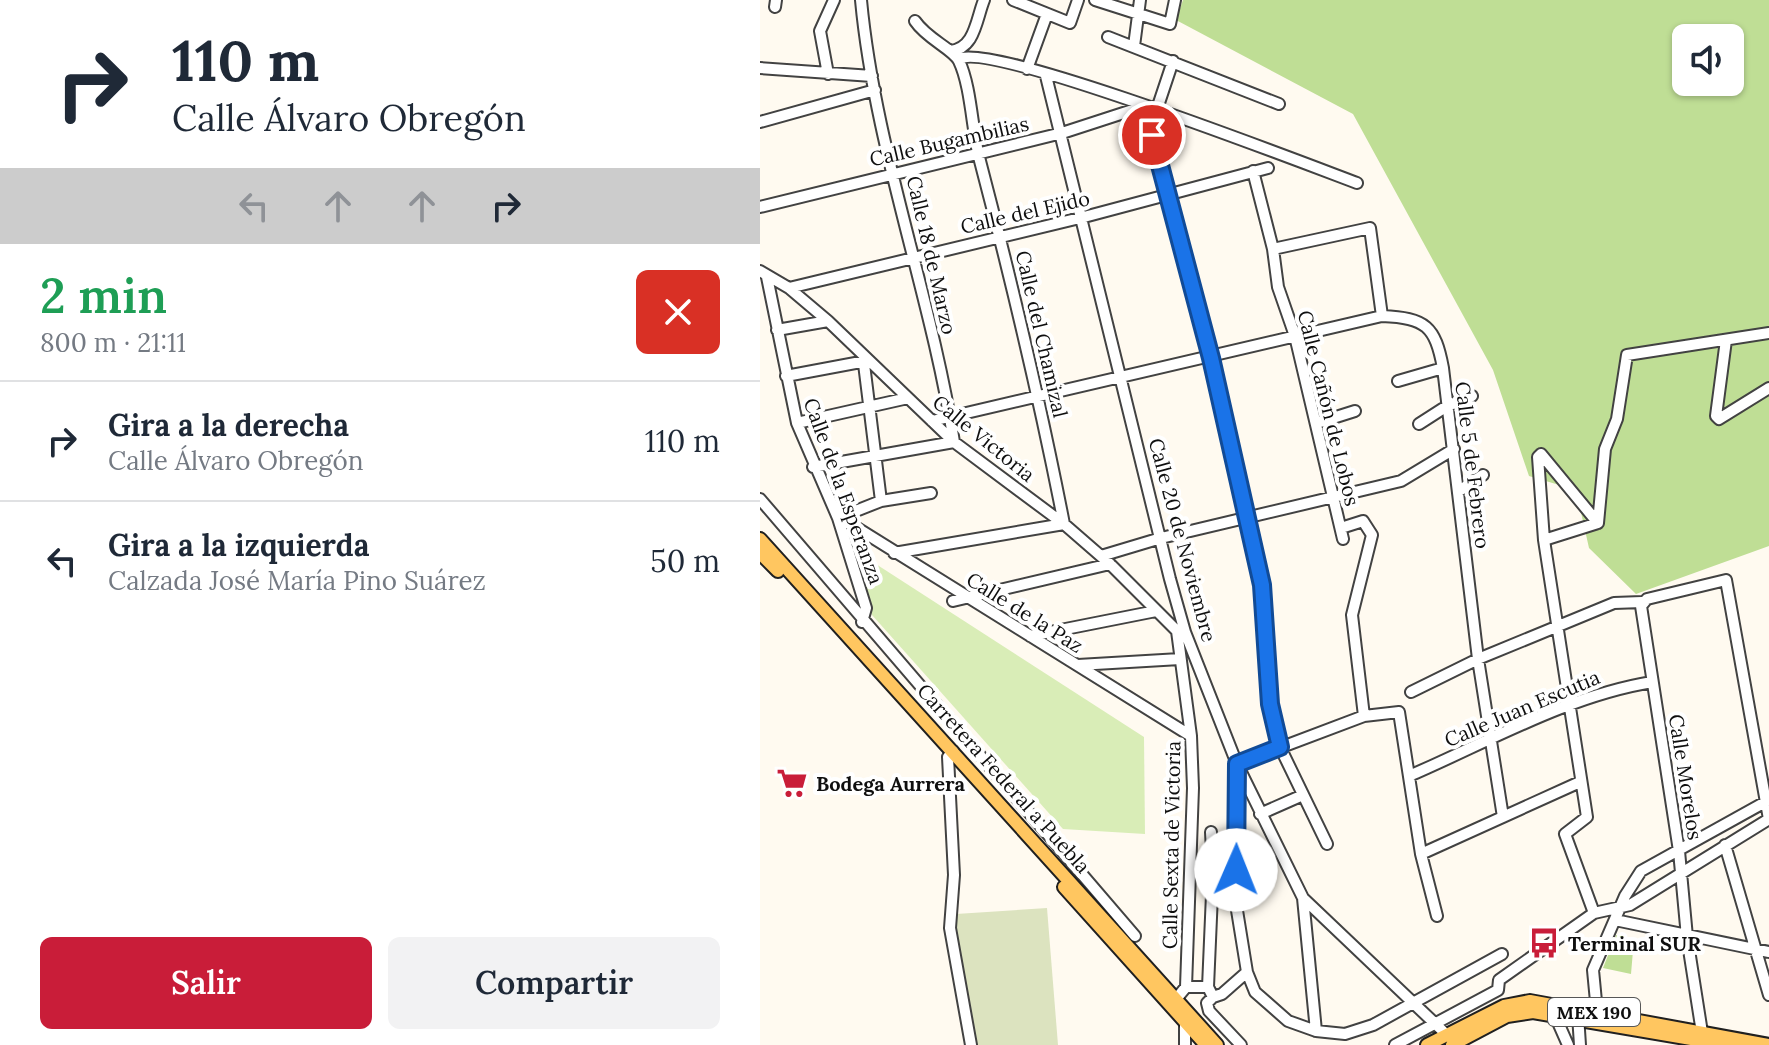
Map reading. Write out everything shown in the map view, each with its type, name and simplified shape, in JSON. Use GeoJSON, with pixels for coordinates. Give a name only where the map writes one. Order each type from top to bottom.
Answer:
{"type":"FeatureCollection","features":[{"type":"Feature","properties":{"kind":"main road","name":"Carretera Federal a Puebla"},"geometry":{"type":"LineString","coordinates":[[762,550],[929,725],[950,754]]}},
{"type":"Feature","properties":{"kind":"main road","name":"Carretera Federal a Puebla"},"geometry":{"type":"LineString","coordinates":[[762,550],[950,754],[1189,1020],[1205,1042]]}},
{"type":"Feature","properties":{"kind":"main road","name":"MEX 190"},"geometry":{"type":"LineString","coordinates":[[1427,1045],[1455,1041],[1506,1011],[1553,1009],[1703,1039],[1769,1045]]}},
{"type":"Feature","properties":{"kind":"main road","name":"MEX 190"},"geometry":{"type":"LineString","coordinates":[[1578,1014],[1597,1012],[1726,1045]]}},
{"type":"Feature","properties":{"kind":"street"},"geometry":{"type":"LineString","coordinates":[[828,74],[820,31],[834,0]]}},
{"type":"Feature","properties":{"kind":"street"},"geometry":{"type":"LineString","coordinates":[[954,55],[971,42],[984,0]]}},
{"type":"Feature","properties":{"kind":"street"},"geometry":{"type":"LineString","coordinates":[[1013,0],[1070,23],[1078,0]]}},
{"type":"Feature","properties":{"kind":"street"},"geometry":{"type":"LineString","coordinates":[[1134,46],[1140,0]]}},
{"type":"Feature","properties":{"kind":"street"},"geometry":{"type":"LineString","coordinates":[[1100,1],[1170,24],[1175,0]]}},
{"type":"Feature","properties":{"kind":"street","name":"Calle 18 de Marzo"},"geometry":{"type":"LineString","coordinates":[[865,2],[866,55],[915,257],[954,442]]}},
{"type":"Feature","properties":{"kind":"street"},"geometry":{"type":"LineString","coordinates":[[1027,69],[1047,14]]}},
{"type":"Feature","properties":{"kind":"street"},"geometry":{"type":"LineString","coordinates":[[915,21],[931,40],[954,55],[1027,69],[1157,109],[1357,183]]}},
{"type":"Feature","properties":{"kind":"street"},"geometry":{"type":"LineString","coordinates":[[1108,37],[1279,104]]}},
{"type":"Feature","properties":{"kind":"street","name":"Calle del Chamizal"},"geometry":{"type":"LineString","coordinates":[[954,55],[1039,399],[1064,524]]}},
{"type":"Feature","properties":{"kind":"street"},"geometry":{"type":"LineString","coordinates":[[1157,109],[1173,61]]}},
{"type":"Feature","properties":{"kind":"street"},"geometry":{"type":"LineString","coordinates":[[760,68],[872,76]]}},
{"type":"Feature","properties":{"kind":"street","name":"Calle 20 de Noviembre"},"geometry":{"type":"LineString","coordinates":[[1046,76],[1123,377],[1181,631],[1237,764],[1303,898],[1410,1002],[1455,1041]]}},
{"type":"Feature","properties":{"kind":"street"},"geometry":{"type":"LineString","coordinates":[[760,122],[875,90]]}},
{"type":"Feature","properties":{"kind":"street"},"geometry":{"type":"LineString","coordinates":[[1145,106],[1211,358],[1262,585],[1270,704],[1280,747],[1327,844]]}},
{"type":"Feature","properties":{"kind":"street","name":"Calle Bugambilias"},"geometry":{"type":"LineString","coordinates":[[760,207],[1062,133],[1145,106]]}},
{"type":"Feature","properties":{"kind":"street","name":"Calle del Ejido"},"geometry":{"type":"LineString","coordinates":[[789,288],[1084,217],[1268,168]]}},
{"type":"Feature","properties":{"kind":"street","name":"Calle Cañón de Lobos"},"geometry":{"type":"LineString","coordinates":[[1253,171],[1273,249],[1278,287],[1295,336],[1342,533],[1363,521],[1372,535],[1352,615],[1364,716]]}},
{"type":"Feature","properties":{"kind":"street"},"geometry":{"type":"LineString","coordinates":[[1273,249],[1370,228],[1382,316]]}},
{"type":"Feature","properties":{"kind":"street","name":"Calle Victoria"},"geometry":{"type":"LineString","coordinates":[[764,274],[789,288],[828,321],[866,361],[954,442],[1064,524],[1181,631]]}},
{"type":"Feature","properties":{"kind":"street","name":"Calle de la Esperanza"},"geometry":{"type":"LineString","coordinates":[[764,274],[797,423],[813,467],[839,518],[866,608],[862,622]]}},
{"type":"Feature","properties":{"kind":"street","name":"Calle 5 de Febrero"},"geometry":{"type":"LineString","coordinates":[[932,421],[1039,399],[1382,316],[1409,317],[1426,325],[1437,339],[1443,368],[1478,659],[1503,817]]}},
{"type":"Feature","properties":{"kind":"street"},"geometry":{"type":"LineString","coordinates":[[777,330],[828,321]]}},
{"type":"Feature","properties":{"kind":"street"},"geometry":{"type":"LineString","coordinates":[[1598,523],[1605,449],[1617,419],[1627,355],[1769,333]]}},
{"type":"Feature","properties":{"kind":"street"},"geometry":{"type":"LineString","coordinates":[[1726,340],[1716,416],[1719,419],[1769,388]]}},
{"type":"Feature","properties":{"kind":"street"},"geometry":{"type":"LineString","coordinates":[[786,376],[866,361],[868,410],[881,501]]}},
{"type":"Feature","properties":{"kind":"street"},"geometry":{"type":"LineString","coordinates":[[1398,381],[1443,368]]}},
{"type":"Feature","properties":{"kind":"street"},"geometry":{"type":"LineString","coordinates":[[1419,424],[1447,406],[1472,396]]}},
{"type":"Feature","properties":{"kind":"street"},"geometry":{"type":"LineString","coordinates":[[797,423],[868,410],[908,398]]}},
{"type":"Feature","properties":{"kind":"street"},"geometry":{"type":"LineString","coordinates":[[1317,423],[1355,411]]}},
{"type":"Feature","properties":{"kind":"street"},"geometry":{"type":"LineString","coordinates":[[813,467],[954,442]]}},
{"type":"Feature","properties":{"kind":"street"},"geometry":{"type":"LineString","coordinates":[[953,601],[1106,560],[1161,538],[1401,481],[1454,449]]}},
{"type":"Feature","properties":{"kind":"street"},"geometry":{"type":"LineString","coordinates":[[1594,913],[1565,834],[1587,817],[1567,705],[1544,540],[1540,454],[1598,523]]}},
{"type":"Feature","properties":{"kind":"street"},"geometry":{"type":"LineString","coordinates":[[1459,491],[1483,475]]}},
{"type":"Feature","properties":{"kind":"street"},"geometry":{"type":"LineString","coordinates":[[839,518],[881,501],[931,493]]}},
{"type":"Feature","properties":{"kind":"street"},"geometry":{"type":"LineString","coordinates":[[760,499],[862,622],[1135,936]]}},
{"type":"Feature","properties":{"kind":"street","name":"Calle de la Paz"},"geometry":{"type":"LineString","coordinates":[[839,518],[1191,736]]}},
{"type":"Feature","properties":{"kind":"street"},"geometry":{"type":"LineString","coordinates":[[1544,540],[1598,523]]}},
{"type":"Feature","properties":{"kind":"street"},"geometry":{"type":"LineString","coordinates":[[894,553],[1064,524]]}},
{"type":"Feature","properties":{"kind":"street"},"geometry":{"type":"LineString","coordinates":[[1411,692],[1478,659],[1614,603],[1642,602],[1725,578],[1769,819],[1617,915]]}},
{"type":"Feature","properties":{"kind":"street","name":"Calle Morelos"},"geometry":{"type":"LineString","coordinates":[[1642,602],[1703,1039]]}},
{"type":"Feature","properties":{"kind":"street"},"geometry":{"type":"LineString","coordinates":[[1030,636],[1156,611]]}},
{"type":"Feature","properties":{"kind":"street","name":"Calle Sexta de Victoria"},"geometry":{"type":"LineString","coordinates":[[1181,631],[1180,659],[1191,736],[1193,788],[1186,987]]}},
{"type":"Feature","properties":{"kind":"street"},"geometry":{"type":"LineString","coordinates":[[1077,665],[1180,659]]}},
{"type":"Feature","properties":{"kind":"street","name":"Calle Juan Escutia"},"geometry":{"type":"LineString","coordinates":[[1409,776],[1567,705],[1620,687],[1652,682]]}},
{"type":"Feature","properties":{"kind":"street"},"geometry":{"type":"LineString","coordinates":[[1437,916],[1421,854],[1399,712],[1364,716],[1237,764],[1235,898],[1247,972],[1255,992],[1288,1021],[1316,1031],[1345,1034],[1373,1025],[1502,954]]}},
{"type":"Feature","properties":{"kind":"street"},"geometry":{"type":"LineString","coordinates":[[929,725],[941,713]]}},
{"type":"Feature","properties":{"kind":"street"},"geometry":{"type":"LineString","coordinates":[[950,754],[954,875],[950,928],[971,1045]]}},
{"type":"Feature","properties":{"kind":"street"},"geometry":{"type":"LineString","coordinates":[[1421,854],[1580,782]]}},
{"type":"Feature","properties":{"kind":"street"},"geometry":{"type":"LineString","coordinates":[[1260,814],[1303,795]]}},
{"type":"Feature","properties":{"kind":"street"},"geometry":{"type":"LineString","coordinates":[[1597,1012],[1591,978],[1617,915],[1641,871],[1767,802]]}},
{"type":"Feature","properties":{"kind":"street"},"geometry":{"type":"LineString","coordinates":[[1211,832],[1211,992],[1207,1003],[1209,1011],[1241,1045]]}},
{"type":"Feature","properties":{"kind":"street"},"geometry":{"type":"LineString","coordinates":[[1725,845],[1769,995]]}},
{"type":"Feature","properties":{"kind":"street"},"geometry":{"type":"LineString","coordinates":[[1303,898],[1316,1031]]}},
{"type":"Feature","properties":{"kind":"street"},"geometry":{"type":"LineString","coordinates":[[1506,1011],[1498,990],[1499,980],[1594,913],[1617,915],[1687,937],[1769,952]]}},
{"type":"Feature","properties":{"kind":"street"},"geometry":{"type":"LineString","coordinates":[[1173,1002],[1186,987],[1222,994],[1247,972]]}},
{"type":"Feature","properties":{"kind":"street"},"geometry":{"type":"LineString","coordinates":[[1395,1045],[1498,990]]}},
{"type":"Feature","properties":{"kind":"street"},"geometry":{"type":"LineString","coordinates":[[1553,1009],[1568,1045]]}},
{"type":"Feature","properties":{"kind":"street"},"geometry":{"type":"LineString","coordinates":[[1578,1014],[1580,1045]]}},
{"type":"Feature","properties":{"kind":"street"},"geometry":{"type":"LineString","coordinates":[[1185,1045],[1189,1020]]}},
{"type":"Feature","properties":{"kind":"green space"},"geometry":{"type":"Polygon","coordinates":[[[1183,0],[1769,0],[1769,546],[1636,594],[1589,548],[1576,490],[1529,476],[1493,370],[1353,114],[1176,20],[1183,0]]]}},
{"type":"Feature","properties":{"kind":"green space"},"geometry":{"type":"Polygon","coordinates":[[[848,546],[1144,737],[1145,834],[1063,829],[872,615],[848,546]]]}},
{"type":"Feature","properties":{"kind":"green space"},"geometry":{"type":"Polygon","coordinates":[[[1047,908],[1058,1045],[976,1045],[955,926],[956,914],[1047,908]]]}},
{"type":"Feature","properties":{"kind":"green space"},"geometry":{"type":"Polygon","coordinates":[[[1616,935],[1634,939],[1631,974],[1603,968],[1616,935]]]}},
{"type":"Feature","properties":{"kind":"place","name":"Bodega Aurrera"},"geometry":{"type":"Point","coordinates":[792,783]}},
{"type":"Feature","properties":{"kind":"place","name":"Terminal SUR"},"geometry":{"type":"Point","coordinates":[1544,943]}},
{"type":"Feature","properties":{"kind":"route"},"geometry":{"type":"LineString","coordinates":[[1152,135],[1211,358],[1264,602],[1270,704],[1280,747],[1237,764],[1236,870]]}}]}
